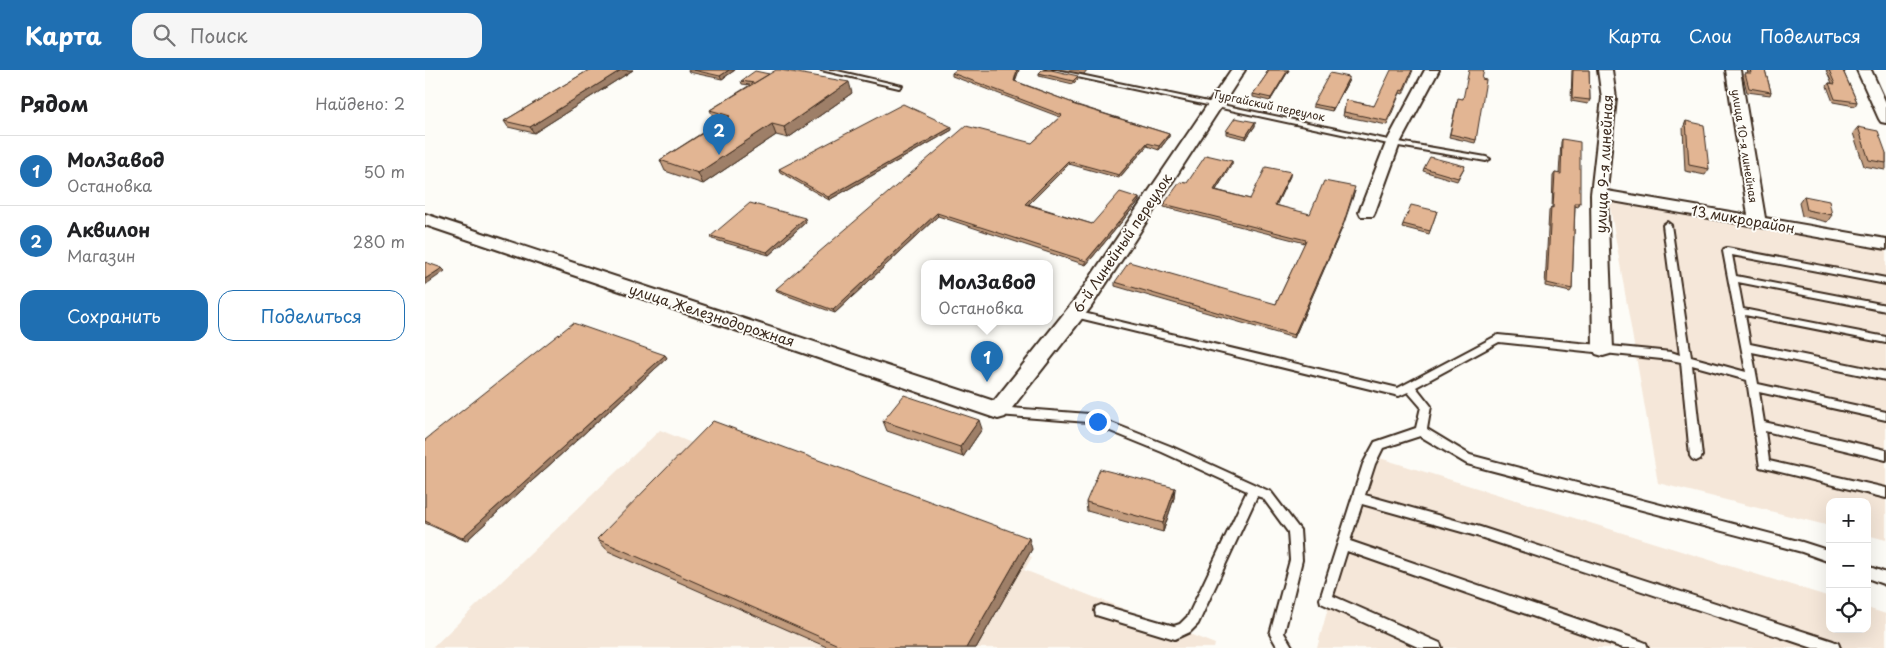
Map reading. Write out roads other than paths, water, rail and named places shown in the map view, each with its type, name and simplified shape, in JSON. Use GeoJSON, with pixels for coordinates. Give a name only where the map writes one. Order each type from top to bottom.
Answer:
{"type":"FeatureCollection","features":[{"type":"Feature","properties":{"kind":"street","name":"6-й Линейный переулок"},"geometry":{"type":"LineString","coordinates":[[998,411],[1075,314],[1235,70]]}},
{"type":"Feature","properties":{"kind":"street"},"geometry":{"type":"LineString","coordinates":[[1367,212],[1393,143],[1432,70]]}},
{"type":"Feature","properties":{"kind":"street","name":"улица 9-я линейная"},"geometry":{"type":"LineString","coordinates":[[1603,349],[1599,194],[1609,98],[1605,70]]}},
{"type":"Feature","properties":{"kind":"street","name":"улица 10-я линейная"},"geometry":{"type":"LineString","coordinates":[[1733,70],[1757,222]]}},
{"type":"Feature","properties":{"kind":"street"},"geometry":{"type":"LineString","coordinates":[[1864,70],[1886,119]]}},
{"type":"Feature","properties":{"kind":"street","name":"13 микрорайон"},"geometry":{"type":"LineString","coordinates":[[1599,194],[1886,244]]}},
{"type":"Feature","properties":{"kind":"street","name":"улица Железнодорожная"},"geometry":{"type":"LineString","coordinates":[[425,219],[998,411]]}},
{"type":"Feature","properties":{"kind":"lane"},"geometry":{"type":"LineString","coordinates":[[824,70],[899,86]]}},
{"type":"Feature","properties":{"kind":"lane","name":"Тургайский переулок"},"geometry":{"type":"LineString","coordinates":[[1048,70],[1393,143],[1486,159]]}},
{"type":"Feature","properties":{"kind":"lane"},"geometry":{"type":"LineString","coordinates":[[1667,225],[1686,360],[1696,456]]}},
{"type":"Feature","properties":{"kind":"lane"},"geometry":{"type":"LineString","coordinates":[[1886,281],[1727,251],[1753,382],[1764,464],[1886,494]]}},
{"type":"Feature","properties":{"kind":"lane"},"geometry":{"type":"LineString","coordinates":[[1732,278],[1886,308]]}},
{"type":"Feature","properties":{"kind":"lane"},"geometry":{"type":"LineString","coordinates":[[1739,311],[1886,340]]}},
{"type":"Feature","properties":{"kind":"lane"},"geometry":{"type":"LineString","coordinates":[[1075,314],[1399,392],[1499,338],[1671,356],[1753,382],[1886,416]]}},
{"type":"Feature","properties":{"kind":"lane"},"geometry":{"type":"LineString","coordinates":[[1746,347],[1886,376]]}},
{"type":"Feature","properties":{"kind":"lane"},"geometry":{"type":"LineString","coordinates":[[1410,387],[1426,406],[1421,431]]}},
{"type":"Feature","properties":{"kind":"lane"},"geometry":{"type":"LineString","coordinates":[[998,411],[1089,418],[1166,449],[1267,494],[1294,530],[1296,560],[1277,634],[1286,648]]}},
{"type":"Feature","properties":{"kind":"lane"},"geometry":{"type":"LineString","coordinates":[[1759,425],[1886,455]]}},
{"type":"Feature","properties":{"kind":"lane"},"geometry":{"type":"LineString","coordinates":[[1435,648],[1326,599],[1369,464],[1379,445],[1421,431],[1467,459],[1803,547],[1826,556]]}},
{"type":"Feature","properties":{"kind":"lane"},"geometry":{"type":"LineString","coordinates":[[1101,611],[1175,633],[1185,628],[1193,620],[1254,488]]}},
{"type":"Feature","properties":{"kind":"lane"},"geometry":{"type":"LineString","coordinates":[[1358,498],[1480,532],[1833,648]]}},
{"type":"Feature","properties":{"kind":"lane"},"geometry":{"type":"LineString","coordinates":[[1343,544],[1641,648]]}},
{"type":"Feature","properties":{"kind":"lane"},"geometry":{"type":"LineString","coordinates":[[1871,573],[1886,579]]}},
{"type":"Feature","properties":{"kind":"place","name":"Аквилон"},"geometry":{"type":"Point","coordinates":[719,155]}},
{"type":"Feature","properties":{"kind":"place","name":"МолЗавод"},"geometry":{"type":"Point","coordinates":[987,382]}}]}
